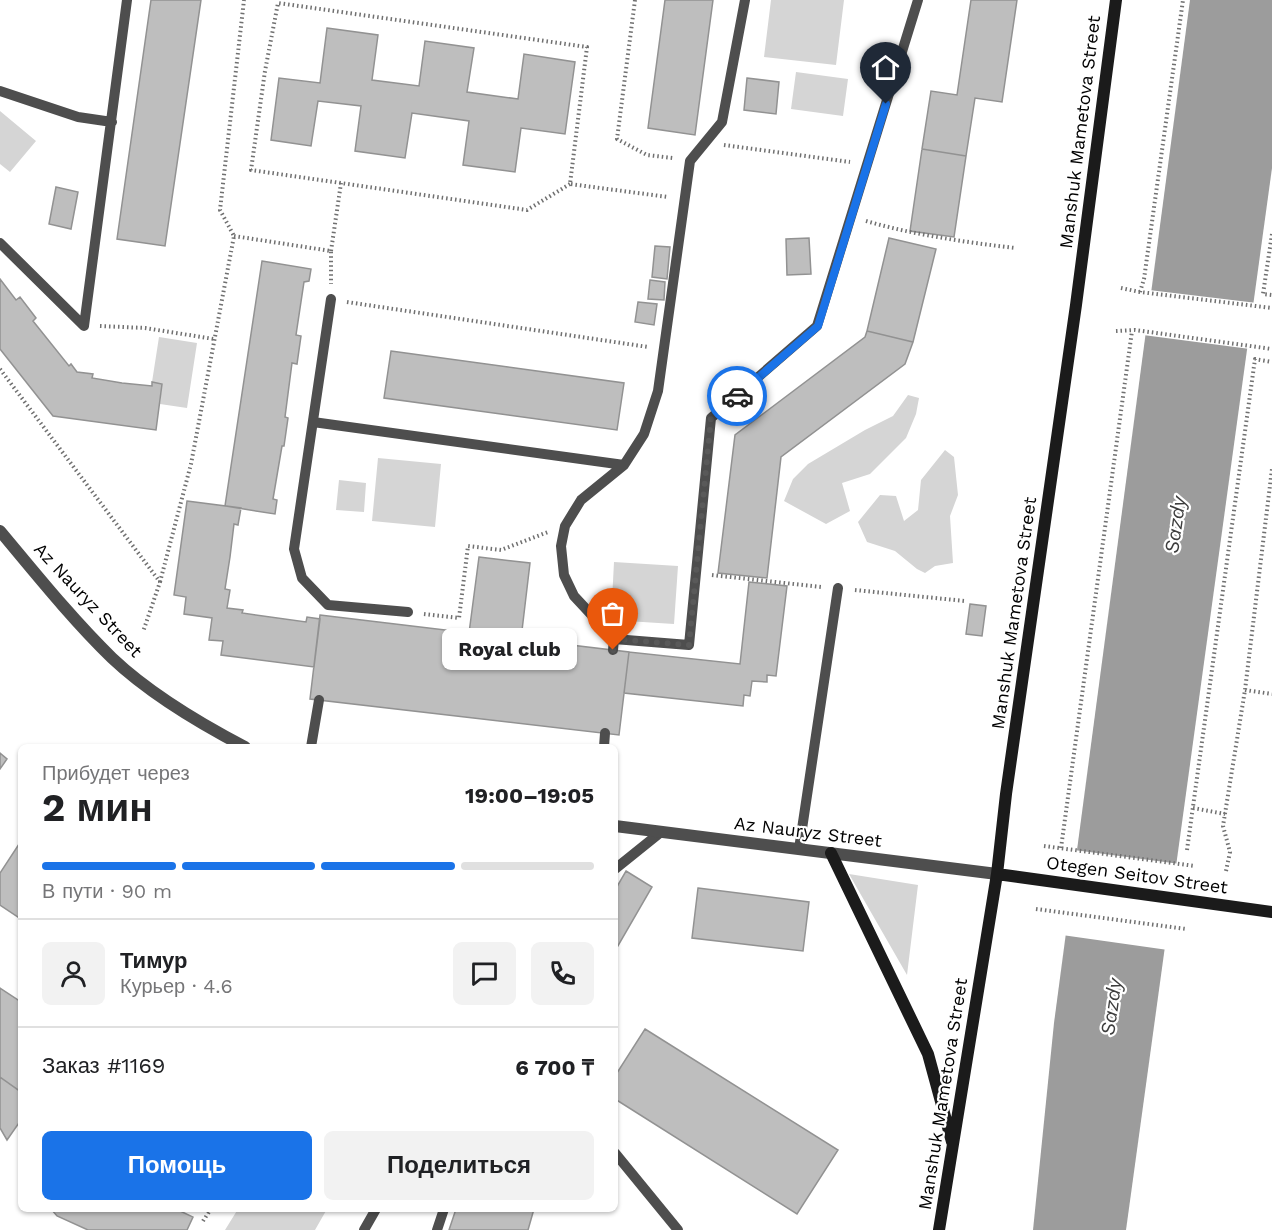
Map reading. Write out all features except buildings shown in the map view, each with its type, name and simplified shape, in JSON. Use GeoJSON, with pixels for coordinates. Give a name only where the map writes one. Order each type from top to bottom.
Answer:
{"type":"FeatureCollection","features":[{"type":"Feature","properties":{"kind":"main road","name":"Manshuk Mametova Street"},"geometry":{"type":"LineString","coordinates":[[939,1230],[997,874],[1076,305],[1113,0]]}},
{"type":"Feature","properties":{"kind":"main road"},"geometry":{"type":"LineString","coordinates":[[831,853],[928,1054],[953,1146]]}},
{"type":"Feature","properties":{"kind":"main road","name":"Otegen Seitov Street"},"geometry":{"type":"LineString","coordinates":[[997,874],[1272,912]]}},
{"type":"Feature","properties":{"kind":"street","name":"Az Nauryz Street"},"geometry":{"type":"LineString","coordinates":[[0,531],[114,659],[164,698],[239,744]]}},
{"type":"Feature","properties":{"kind":"street","name":"Az Nauryz Street"},"geometry":{"type":"LineString","coordinates":[[618,826],[997,874]]}},
{"type":"Feature","properties":{"kind":"lane"},"geometry":{"type":"LineString","coordinates":[[84,326],[127,0]]}},
{"type":"Feature","properties":{"kind":"lane"},"geometry":{"type":"LineString","coordinates":[[745,0],[722,122],[690,161],[658,392],[644,434],[624,465],[582,500],[565,526],[561,546],[564,575],[574,596],[614,644],[689,645],[711,418],[818,326],[918,0]]}},
{"type":"Feature","properties":{"kind":"lane"},"geometry":{"type":"LineString","coordinates":[[0,91],[78,117],[112,122]]}},
{"type":"Feature","properties":{"kind":"lane"},"geometry":{"type":"LineString","coordinates":[[0,243],[84,326]]}},
{"type":"Feature","properties":{"kind":"lane"},"geometry":{"type":"LineString","coordinates":[[331,299],[294,549],[302,578],[328,611],[408,612]]}},
{"type":"Feature","properties":{"kind":"lane"},"geometry":{"type":"LineString","coordinates":[[313,422],[624,465]]}},
{"type":"Feature","properties":{"kind":"lane"},"geometry":{"type":"LineString","coordinates":[[799,849],[838,588]]}},
{"type":"Feature","properties":{"kind":"lane"},"geometry":{"type":"LineString","coordinates":[[312,744],[319,700]]}},
{"type":"Feature","properties":{"kind":"lane"},"geometry":{"type":"LineString","coordinates":[[604,744],[605,733]]}},
{"type":"Feature","properties":{"kind":"lane"},"geometry":{"type":"LineString","coordinates":[[618,867],[661,832]]}},
{"type":"Feature","properties":{"kind":"lane"},"geometry":{"type":"LineString","coordinates":[[618,1157],[678,1230]]}},
{"type":"Feature","properties":{"kind":"lane"},"geometry":{"type":"LineString","coordinates":[[364,1230],[374,1212]]}},
{"type":"Feature","properties":{"kind":"lane"},"geometry":{"type":"LineString","coordinates":[[437,1230],[443,1212]]}},
{"type":"Feature","properties":{"kind":"path"},"geometry":{"type":"LineString","coordinates":[[143,632],[160,582],[191,464],[234,236],[220,210],[244,0]]}},
{"type":"Feature","properties":{"kind":"path"},"geometry":{"type":"LineString","coordinates":[[635,0],[617,139],[648,155],[690,161]]}},
{"type":"Feature","properties":{"kind":"path"},"geometry":{"type":"LineString","coordinates":[[1140,292],[1144,279],[1184,0]]}},
{"type":"Feature","properties":{"kind":"path"},"geometry":{"type":"LineString","coordinates":[[570,184],[587,48],[278,3],[265,71],[251,170],[527,210],[570,184],[684,199]]}},
{"type":"Feature","properties":{"kind":"path"},"geometry":{"type":"LineString","coordinates":[[705,143],[868,165]]}},
{"type":"Feature","properties":{"kind":"path"},"geometry":{"type":"LineString","coordinates":[[341,183],[331,251],[331,299],[664,349]]}},
{"type":"Feature","properties":{"kind":"path"},"geometry":{"type":"LineString","coordinates":[[852,216],[915,234],[1015,248]]}},
{"type":"Feature","properties":{"kind":"path"},"geometry":{"type":"LineString","coordinates":[[1272,234],[1263,294],[1272,295]]}},
{"type":"Feature","properties":{"kind":"path"},"geometry":{"type":"LineString","coordinates":[[234,236],[331,251]]}},
{"type":"Feature","properties":{"kind":"path"},"geometry":{"type":"LineString","coordinates":[[1121,288],[1272,308]]}},
{"type":"Feature","properties":{"kind":"path"},"geometry":{"type":"LineString","coordinates":[[84,326],[145,328],[214,339]]}},
{"type":"Feature","properties":{"kind":"path"},"geometry":{"type":"LineString","coordinates":[[1116,331],[1133,331],[1271,348]]}},
{"type":"Feature","properties":{"kind":"path"},"geometry":{"type":"LineString","coordinates":[[1061,848],[1133,331]]}},
{"type":"Feature","properties":{"kind":"path"},"geometry":{"type":"LineString","coordinates":[[1187,850],[1255,359],[1272,362]]}},
{"type":"Feature","properties":{"kind":"path"},"geometry":{"type":"LineString","coordinates":[[0,369],[160,582]]}},
{"type":"Feature","properties":{"kind":"path"},"geometry":{"type":"LineString","coordinates":[[1226,871],[1230,852],[1223,826],[1245,690],[1272,469]]}},
{"type":"Feature","properties":{"kind":"path"},"geometry":{"type":"LineString","coordinates":[[408,612],[459,618],[468,546],[501,550],[565,526]]}},
{"type":"Feature","properties":{"kind":"path"},"geometry":{"type":"LineString","coordinates":[[1245,690],[1272,694]]}},
{"type":"Feature","properties":{"kind":"path"},"geometry":{"type":"LineString","coordinates":[[1193,808],[1225,814]]}},
{"type":"Feature","properties":{"kind":"path"},"geometry":{"type":"LineString","coordinates":[[1044,846],[1195,866]]}},
{"type":"Feature","properties":{"kind":"path"},"geometry":{"type":"LineString","coordinates":[[1036,909],[1186,929]]}},
{"type":"Feature","properties":{"kind":"path"},"geometry":{"type":"LineString","coordinates":[[203,1221],[209,1212]]}},
{"type":"Feature","properties":{"kind":"shaded area"},"geometry":{"type":"Polygon","coordinates":[[[771,0],[844,0],[836,65],[764,57],[771,0]]]}},
{"type":"Feature","properties":{"kind":"shaded area"},"geometry":{"type":"Polygon","coordinates":[[[796,72],[848,79],[843,116],[791,109],[796,72]]]}},
{"type":"Feature","properties":{"kind":"shaded area"},"geometry":{"type":"Polygon","coordinates":[[[0,111],[36,141],[10,172],[0,164],[0,111]]]}},
{"type":"Feature","properties":{"kind":"shaded area"},"geometry":{"type":"Polygon","coordinates":[[[159,337],[197,343],[187,408],[160,404],[162,384],[152,382],[159,337]]]}},
{"type":"Feature","properties":{"kind":"shaded area"},"geometry":{"type":"Polygon","coordinates":[[[908,395],[919,398],[916,414],[906,438],[870,474],[842,483],[850,511],[826,524],[784,501],[793,479],[808,464],[893,416],[908,395]]]}},
{"type":"Feature","properties":{"kind":"shaded area"},"geometry":{"type":"Polygon","coordinates":[[[945,450],[954,457],[958,495],[950,516],[953,563],[935,566],[925,573],[895,551],[867,542],[858,522],[880,495],[896,496],[904,521],[918,510],[921,480],[945,450]]]}},
{"type":"Feature","properties":{"kind":"shaded area"},"geometry":{"type":"Polygon","coordinates":[[[378,458],[441,464],[435,527],[372,521],[378,458]]]}},
{"type":"Feature","properties":{"kind":"shaded area"},"geometry":{"type":"Polygon","coordinates":[[[339,480],[366,483],[364,512],[336,510],[339,480]]]}},
{"type":"Feature","properties":{"kind":"shaded area"},"geometry":{"type":"Polygon","coordinates":[[[614,562],[678,566],[674,624],[611,620],[614,562]]]}},
{"type":"Feature","properties":{"kind":"shaded area"},"geometry":{"type":"Polygon","coordinates":[[[849,874],[918,885],[907,975],[849,874]]]}},
{"type":"Feature","properties":{"kind":"shaded area"},"geometry":{"type":"Polygon","coordinates":[[[236,1212],[325,1212],[315,1230],[225,1230],[236,1212]]]}},
{"type":"Feature","properties":{"kind":"water","name":"Sazdy"},"geometry":{"type":"Polygon","coordinates":[[[1190,0],[1272,0],[1272,168],[1126,1230],[1033,1230],[1054,1023],[1190,0]]]}},
{"type":"Feature","properties":{"kind":"pier"},"geometry":{"type":"Polygon","coordinates":[[[1149,290],[1257,303],[1250,349],[1143,335],[1149,290]]]}},
{"type":"Feature","properties":{"kind":"pier"},"geometry":{"type":"Polygon","coordinates":[[[1074,850],[1180,864],[1168,950],[1062,935],[1074,850]]]}},
{"type":"Feature","properties":{"kind":"way so far"},"geometry":{"type":"LineString","coordinates":[[613,650],[614,639],[689,645],[711,418],[737,396]]}},
{"type":"Feature","properties":{"kind":"place","name":"Royal club"},"geometry":{"type":"Point","coordinates":[613,650]}},
{"type":"Feature","properties":{"kind":"route"},"geometry":{"type":"LineString","coordinates":[[737,396],[818,326],[886,104]]}}]}
